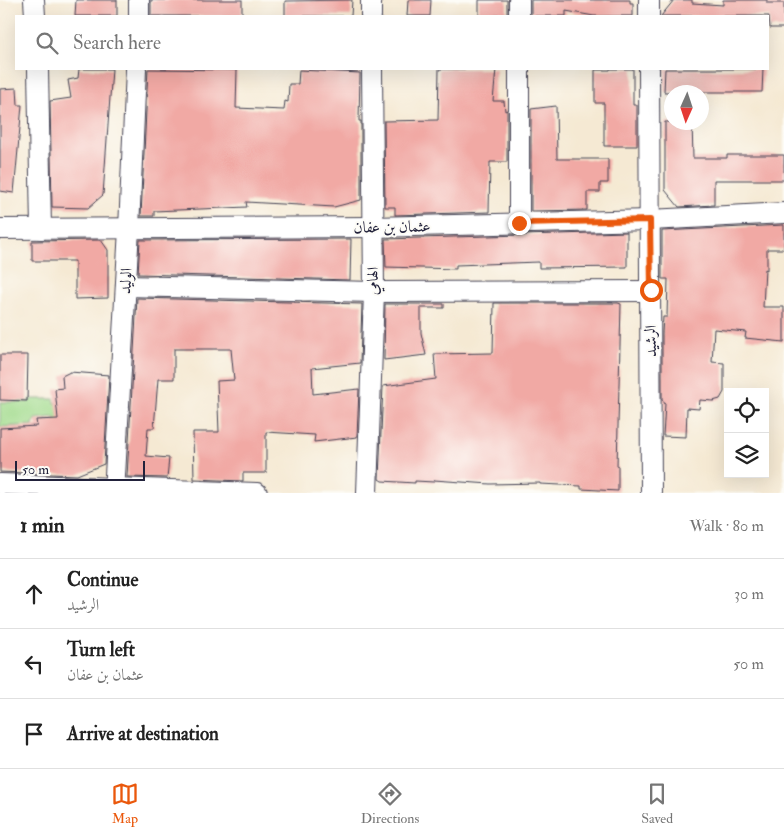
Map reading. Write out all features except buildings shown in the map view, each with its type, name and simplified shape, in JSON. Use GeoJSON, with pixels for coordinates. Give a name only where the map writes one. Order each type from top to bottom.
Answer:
{"type":"FeatureCollection","features":[{"type":"Feature","properties":{"kind":"street"},"geometry":{"type":"LineString","coordinates":[[34,0],[35,15]]}},
{"type":"Feature","properties":{"kind":"street"},"geometry":{"type":"LineString","coordinates":[[139,0],[139,15]]}},
{"type":"Feature","properties":{"kind":"street"},"geometry":{"type":"LineString","coordinates":[[371,0],[372,15]]}},
{"type":"Feature","properties":{"kind":"street"},"geometry":{"type":"LineString","coordinates":[[518,0],[519,15]]}},
{"type":"Feature","properties":{"kind":"street"},"geometry":{"type":"LineString","coordinates":[[649,0],[649,15]]}},
{"type":"Feature","properties":{"kind":"street"},"geometry":{"type":"LineString","coordinates":[[38,70],[41,229]]}},
{"type":"Feature","properties":{"kind":"street","name":"الوليد"},"geometry":{"type":"LineString","coordinates":[[115,490],[136,70]]}},
{"type":"Feature","properties":{"kind":"street","name":"الهامي"},"geometry":{"type":"LineString","coordinates":[[367,493],[374,292],[372,70]]}},
{"type":"Feature","properties":{"kind":"street"},"geometry":{"type":"LineString","coordinates":[[519,70],[519,223]]}},
{"type":"Feature","properties":{"kind":"street","name":"الرشيد"},"geometry":{"type":"LineString","coordinates":[[649,70],[652,493]]}},
{"type":"Feature","properties":{"kind":"street","name":"عثمان بن عفان"},"geometry":{"type":"LineString","coordinates":[[0,229],[129,230],[373,227],[650,220],[784,213]]}},
{"type":"Feature","properties":{"kind":"street"},"geometry":{"type":"LineString","coordinates":[[126,286],[374,292],[651,290]]}},
{"type":"Feature","properties":{"kind":"street"},"geometry":{"type":"LineString","coordinates":[[0,484],[115,490],[257,493]]}},
{"type":"Feature","properties":{"kind":"green space"},"geometry":{"type":"Polygon","coordinates":[[[30,399],[54,399],[55,403],[59,403],[59,423],[56,423],[54,417],[35,419],[33,425],[0,427],[0,402],[29,402],[30,399]]]}},
{"type":"Feature","properties":{"kind":"route"},"geometry":{"type":"LineString","coordinates":[[519,223],[650,220],[651,290]]}}]}
